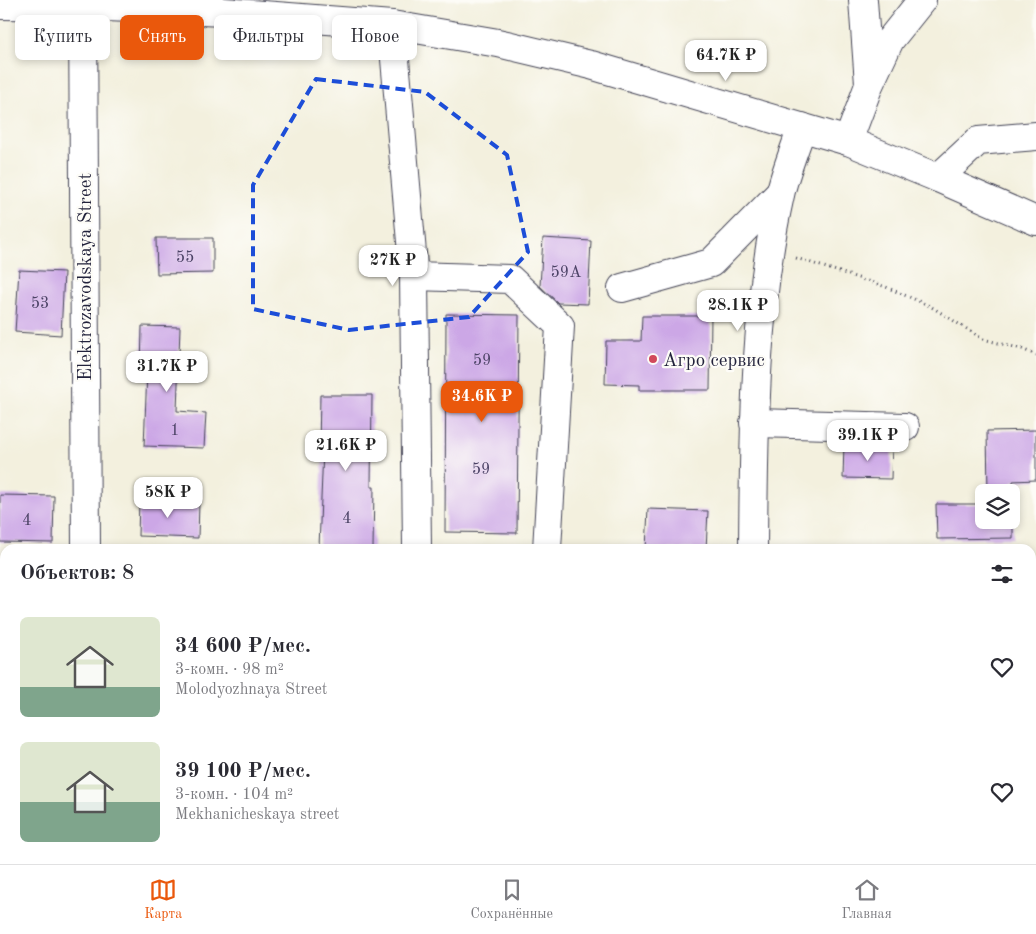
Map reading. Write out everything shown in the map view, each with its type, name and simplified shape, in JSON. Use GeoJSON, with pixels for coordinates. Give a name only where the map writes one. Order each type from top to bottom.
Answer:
{"type":"FeatureCollection","features":[{"type":"Feature","properties":{"kind":"street"},"geometry":{"type":"LineString","coordinates":[[848,141],[869,85],[890,40],[922,0]]}},
{"type":"Feature","properties":{"kind":"street"},"geometry":{"type":"LineString","coordinates":[[866,4],[869,85]]}},
{"type":"Feature","properties":{"kind":"street"},"geometry":{"type":"LineString","coordinates":[[0,5],[82,6],[224,12],[332,20]]}},
{"type":"Feature","properties":{"kind":"street","name":"Elektrozavodskaya Street"},"geometry":{"type":"LineString","coordinates":[[82,6],[86,544]]}},
{"type":"Feature","properties":{"kind":"street"},"geometry":{"type":"LineString","coordinates":[[417,29],[498,43],[592,65],[848,141],[1036,221]]}},
{"type":"Feature","properties":{"kind":"street"},"geometry":{"type":"LineString","coordinates":[[395,60],[414,276],[417,544]]}},
{"type":"Feature","properties":{"kind":"street"},"geometry":{"type":"LineString","coordinates":[[753,544],[754,423],[761,304],[780,193],[802,127]]}},
{"type":"Feature","properties":{"kind":"street"},"geometry":{"type":"LineString","coordinates":[[938,178],[978,141],[1036,136]]}},
{"type":"Feature","properties":{"kind":"street"},"geometry":{"type":"LineString","coordinates":[[622,288],[711,263],[780,193]]}},
{"type":"Feature","properties":{"kind":"street"},"geometry":{"type":"LineString","coordinates":[[414,276],[510,279],[560,326],[547,544]]}},
{"type":"Feature","properties":{"kind":"street"},"geometry":{"type":"LineString","coordinates":[[754,423],[905,427]]}},
{"type":"Feature","properties":{"kind":"path"},"geometry":{"type":"LineString","coordinates":[[769,250],[886,286],[930,306],[983,339],[1022,349],[1036,355]]}},
{"type":"Feature","properties":{"kind":"highlighted area"},"geometry":{"type":"Polygon","coordinates":[[[316,79],[425,92],[507,155],[528,252],[469,317],[349,330],[253,309],[253,185],[316,79]]]}},
{"type":"Feature","properties":{"kind":"building"},"geometry":{"type":"Polygon","coordinates":[[[156,238],[213,238],[213,273],[157,274],[156,238]]]}},
{"type":"Feature","properties":{"kind":"building"},"geometry":{"type":"Polygon","coordinates":[[[543,238],[591,241],[588,304],[558,303],[540,286],[543,238]]]}},
{"type":"Feature","properties":{"kind":"building"},"geometry":{"type":"Polygon","coordinates":[[[19,270],[64,272],[61,335],[15,332],[19,270]]]}},
{"type":"Feature","properties":{"kind":"building"},"geometry":{"type":"Polygon","coordinates":[[[446,314],[519,315],[517,533],[445,532],[446,314]]]}},
{"type":"Feature","properties":{"kind":"building"},"geometry":{"type":"Polygon","coordinates":[[[642,316],[711,316],[710,390],[639,390],[639,385],[605,384],[606,341],[641,341],[642,316]]]}},
{"type":"Feature","properties":{"kind":"building"},"geometry":{"type":"Polygon","coordinates":[[[142,326],[180,327],[177,411],[206,413],[204,448],[144,446],[147,371],[141,371],[142,326]]]}},
{"type":"Feature","properties":{"kind":"building"},"geometry":{"type":"Polygon","coordinates":[[[320,395],[372,395],[371,487],[374,487],[373,544],[319,544],[323,450],[319,450],[320,395]]]}},
{"type":"Feature","properties":{"kind":"building"},"geometry":{"type":"Polygon","coordinates":[[[1036,430],[1036,480],[1013,481],[1013,484],[988,484],[987,431],[1036,430]]]}},
{"type":"Feature","properties":{"kind":"building"},"geometry":{"type":"Polygon","coordinates":[[[844,444],[892,445],[891,479],[843,478],[844,444]]]}},
{"type":"Feature","properties":{"kind":"building"},"geometry":{"type":"Polygon","coordinates":[[[0,495],[54,496],[53,543],[0,542],[0,495]]]}},
{"type":"Feature","properties":{"kind":"building"},"geometry":{"type":"Polygon","coordinates":[[[139,500],[199,502],[198,538],[138,536],[139,500]]]}},
{"type":"Feature","properties":{"kind":"building"},"geometry":{"type":"Polygon","coordinates":[[[936,504],[975,504],[975,529],[1013,529],[1013,538],[937,539],[936,504]]]}},
{"type":"Feature","properties":{"kind":"building"},"geometry":{"type":"Polygon","coordinates":[[[648,509],[708,511],[706,544],[646,544],[648,509]]]}},
{"type":"Feature","properties":{"kind":"place","name":"Агро сервис"},"geometry":{"type":"Point","coordinates":[653,359]}}]}
